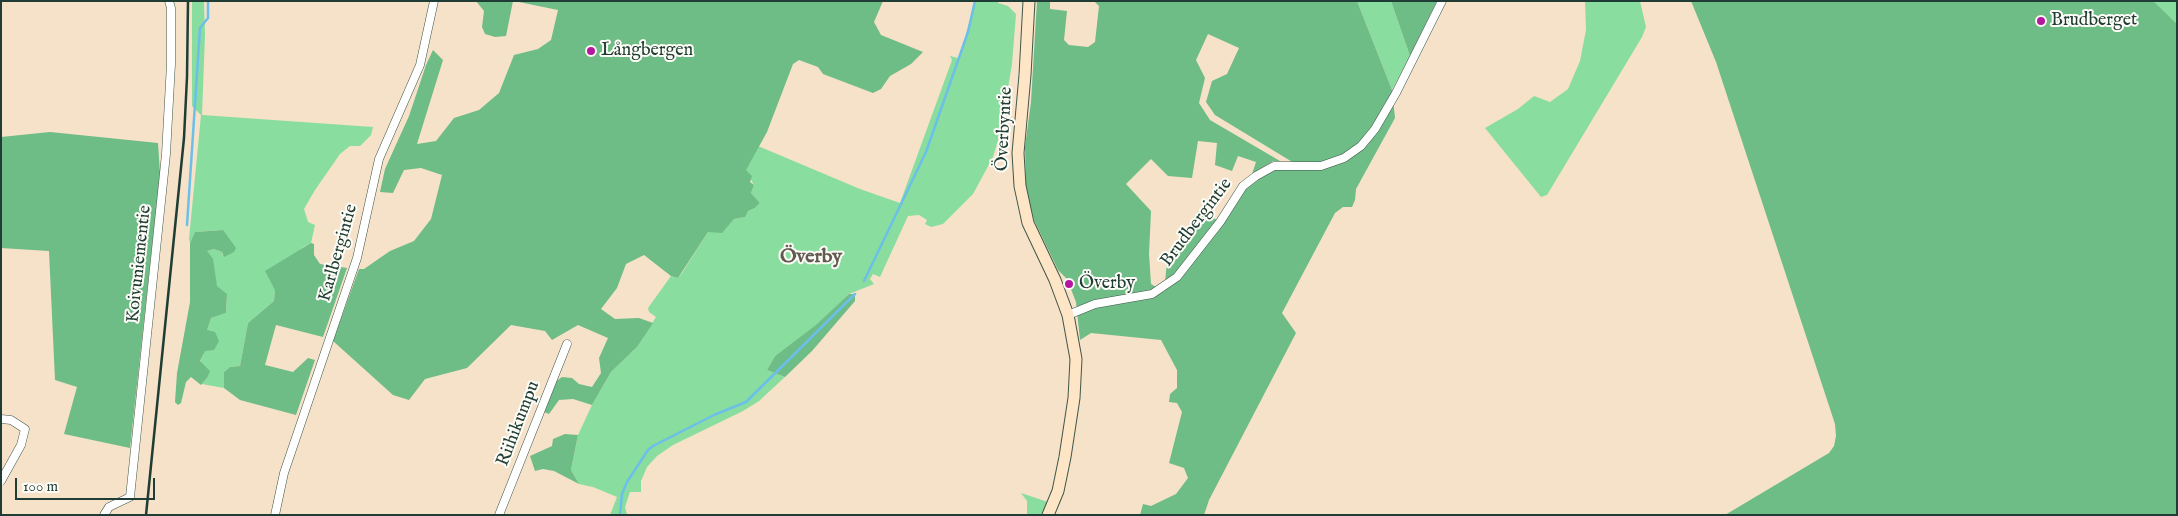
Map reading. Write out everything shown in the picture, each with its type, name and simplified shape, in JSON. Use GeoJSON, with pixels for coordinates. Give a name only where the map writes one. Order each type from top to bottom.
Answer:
{"type":"FeatureCollection","features":[{"type":"Feature","properties":{"kind":"street","name":"Koivuniementie"},"geometry":{"type":"LineString","coordinates":[[104,515],[109,507],[130,498],[166,154],[171,64],[171,8],[168,1]]}},
{"type":"Feature","properties":{"kind":"street","name":"Karlbergintie"},"geometry":{"type":"LineString","coordinates":[[275,515],[284,473],[357,258],[380,159],[420,65],[434,1]]}},
{"type":"Feature","properties":{"kind":"street","name":"Överbyntie"},"geometry":{"type":"LineString","coordinates":[[1029,1],[1018,153],[1020,186],[1028,223],[1055,280],[1068,316],[1076,359],[1074,398],[1064,466],[1058,491],[1048,515]]}},
{"type":"Feature","properties":{"kind":"street","name":"Brudbergintie"},"geometry":{"type":"LineString","coordinates":[[1068,316],[1095,304],[1152,294],[1178,277],[1220,222],[1243,186],[1256,176],[1274,166],[1321,166],[1344,158],[1361,146],[1375,129],[1396,93],[1442,1]]}},
{"type":"Feature","properties":{"kind":"street","name":"Riihikumpu"},"geometry":{"type":"LineString","coordinates":[[499,515],[567,344]]}},
{"type":"Feature","properties":{"kind":"street"},"geometry":{"type":"LineString","coordinates":[[1,420],[11,420],[25,429],[21,445],[1,481]]}},
{"type":"Feature","properties":{"kind":"green space"},"geometry":{"type":"Polygon","coordinates":[[[192,1],[204,1],[205,35],[202,115],[373,127],[371,135],[360,146],[350,146],[340,154],[304,209],[308,222],[315,225],[311,243],[302,248],[275,291],[274,301],[248,323],[240,366],[230,367],[224,372],[224,388],[202,384],[207,378],[200,362],[205,350],[207,330],[211,318],[226,313],[227,295],[217,286],[207,251],[214,249],[222,252],[223,256],[223,230],[195,232],[190,243],[189,239],[201,115],[192,106],[192,1]]]}},
{"type":"Feature","properties":{"kind":"green space"},"geometry":{"type":"Polygon","coordinates":[[[476,1],[513,1],[506,36],[495,37],[485,34],[482,27],[484,11],[476,1]]]}},
{"type":"Feature","properties":{"kind":"green space"},"geometry":{"type":"Polygon","coordinates":[[[514,1],[883,1],[874,22],[881,35],[923,52],[911,64],[890,76],[881,89],[873,93],[823,74],[818,67],[799,60],[793,64],[767,132],[746,170],[752,176],[750,182],[754,185],[751,193],[760,203],[748,211],[745,217],[734,219],[722,233],[708,232],[678,278],[671,276],[644,255],[626,264],[617,288],[601,309],[615,319],[639,318],[653,323],[637,347],[611,372],[592,405],[573,399],[559,400],[549,414],[544,412],[555,382],[562,377],[572,378],[579,384],[592,387],[601,373],[599,358],[608,338],[578,325],[552,340],[545,331],[511,325],[467,368],[425,379],[409,400],[393,395],[333,341],[359,269],[364,269],[390,251],[414,241],[431,219],[442,175],[421,168],[404,170],[393,193],[380,192],[385,169],[409,116],[433,50],[443,60],[417,144],[436,141],[454,118],[479,110],[499,93],[514,55],[538,49],[551,40],[558,10],[514,1]]]}},
{"type":"Feature","properties":{"kind":"green space"},"geometry":{"type":"Polygon","coordinates":[[[975,1],[998,1],[998,3],[1008,6],[1016,14],[1012,64],[1001,130],[993,157],[973,194],[943,224],[931,227],[925,224],[927,220],[919,215],[908,216],[880,277],[873,274],[870,279],[874,284],[849,294],[817,325],[775,356],[767,370],[785,377],[759,401],[743,411],[673,445],[657,456],[647,467],[641,481],[641,492],[630,492],[625,507],[627,515],[610,515],[617,497],[593,487],[579,484],[571,470],[578,435],[592,405],[611,372],[637,347],[656,317],[649,312],[648,308],[671,276],[678,278],[708,232],[722,232],[734,219],[744,217],[748,211],[760,203],[751,193],[754,185],[745,170],[758,146],[860,189],[900,203],[952,60],[950,56],[958,58],[960,56],[975,1]]]}},
{"type":"Feature","properties":{"kind":"green space"},"geometry":{"type":"Polygon","coordinates":[[[1037,1],[1050,1],[1050,9],[1067,11],[1064,40],[1069,45],[1088,47],[1095,42],[1099,6],[1094,1],[1357,1],[1392,90],[1395,118],[1356,189],[1352,207],[1343,207],[1335,213],[1282,313],[1296,333],[1209,500],[1204,515],[1140,515],[1143,504],[1151,506],[1176,494],[1188,478],[1184,468],[1169,463],[1182,412],[1177,403],[1169,402],[1170,394],[1177,388],[1177,370],[1161,340],[1091,333],[1080,340],[1076,302],[1067,279],[1058,270],[1034,220],[1026,191],[1025,147],[1031,102],[1037,1]],[[1208,34],[1196,60],[1205,78],[1199,103],[1210,120],[1280,161],[1273,161],[1252,174],[1256,162],[1238,156],[1232,171],[1215,165],[1217,143],[1198,141],[1192,178],[1168,176],[1151,159],[1126,184],[1151,211],[1149,254],[1151,284],[1164,292],[1168,252],[1181,240],[1198,211],[1224,223],[1245,189],[1256,179],[1275,170],[1295,170],[1294,163],[1215,115],[1206,102],[1212,81],[1227,74],[1239,48],[1208,34]]]}},
{"type":"Feature","properties":{"kind":"green space"},"geometry":{"type":"Polygon","coordinates":[[[1357,1],[1391,1],[1410,56],[1392,90],[1357,1]]]}},
{"type":"Feature","properties":{"kind":"green space"},"geometry":{"type":"Polygon","coordinates":[[[1391,1],[1437,1],[1410,56],[1391,1]]]}},
{"type":"Feature","properties":{"kind":"green space"},"geometry":{"type":"Polygon","coordinates":[[[1585,1],[1640,1],[1646,27],[1642,37],[1547,195],[1541,197],[1485,128],[1518,109],[1534,96],[1550,102],[1568,89],[1580,61],[1586,30],[1585,1]]]}},
{"type":"Feature","properties":{"kind":"green space"},"geometry":{"type":"Polygon","coordinates":[[[1691,1],[2153,1],[2177,24],[2177,515],[1725,515],[1829,453],[1834,446],[1836,436],[1835,424],[1716,62],[1691,1]]]}},
{"type":"Feature","properties":{"kind":"green space"},"geometry":{"type":"Polygon","coordinates":[[[2153,1],[2177,1],[2177,24],[2157,6],[2153,1]]]}},
{"type":"Feature","properties":{"kind":"green space"},"geometry":{"type":"Polygon","coordinates":[[[50,132],[158,143],[160,173],[130,448],[64,434],[77,387],[55,380],[49,251],[1,248],[1,137],[50,132]]]}},
{"type":"Feature","properties":{"kind":"green space"},"geometry":{"type":"Polygon","coordinates":[[[223,230],[236,248],[234,252],[224,257],[222,252],[214,249],[207,251],[213,259],[217,286],[227,294],[226,313],[211,318],[207,330],[215,332],[219,341],[214,350],[205,351],[200,361],[210,371],[207,378],[201,385],[191,377],[186,382],[181,403],[178,405],[175,402],[177,373],[190,302],[190,243],[195,232],[223,230]]]}},
{"type":"Feature","properties":{"kind":"green space"},"geometry":{"type":"Polygon","coordinates":[[[311,243],[314,244],[314,255],[320,264],[347,268],[323,337],[276,325],[265,365],[293,372],[308,358],[315,360],[296,415],[240,400],[224,388],[224,372],[230,367],[240,366],[248,323],[274,301],[275,290],[265,271],[311,243]]]}},
{"type":"Feature","properties":{"kind":"green space"},"geometry":{"type":"Polygon","coordinates":[[[849,294],[855,294],[855,301],[812,351],[785,377],[767,370],[775,356],[816,325],[849,294]]]}},
{"type":"Feature","properties":{"kind":"green space"},"geometry":{"type":"Polygon","coordinates":[[[565,434],[578,435],[571,470],[579,484],[554,471],[543,469],[535,471],[530,456],[552,446],[553,439],[565,434]]]}},
{"type":"Feature","properties":{"kind":"green space"},"geometry":{"type":"Polygon","coordinates":[[[1021,493],[1048,502],[1041,515],[1027,515],[1027,501],[1021,493]]]}},
{"type":"Feature","properties":{"kind":"waterway"},"geometry":{"type":"LineString","coordinates":[[187,225],[200,28],[208,18],[208,1]]}},
{"type":"Feature","properties":{"kind":"waterway"},"geometry":{"type":"LineString","coordinates":[[864,281],[926,152],[968,32],[975,1]]}},
{"type":"Feature","properties":{"kind":"waterway"},"geometry":{"type":"LineString","coordinates":[[620,515],[622,494],[627,482],[648,450],[714,415],[746,402],[855,294]]}},
{"type":"Feature","properties":{"kind":"railway"},"geometry":{"type":"LineString","coordinates":[[146,515],[184,138],[188,1]]}},
{"type":"Feature","properties":{"kind":"place","name":"Brudberget"},"geometry":{"type":"Point","coordinates":[2041,21]}},
{"type":"Feature","properties":{"kind":"place","name":"Långbergen"},"geometry":{"type":"Point","coordinates":[591,51]}},
{"type":"Feature","properties":{"kind":"place","name":"Överby"},"geometry":{"type":"Point","coordinates":[1069,284]}},
{"type":"Feature","properties":{"kind":"district","name":"Överby"},"geometry":{"type":"Point","coordinates":[811,258]}}]}
